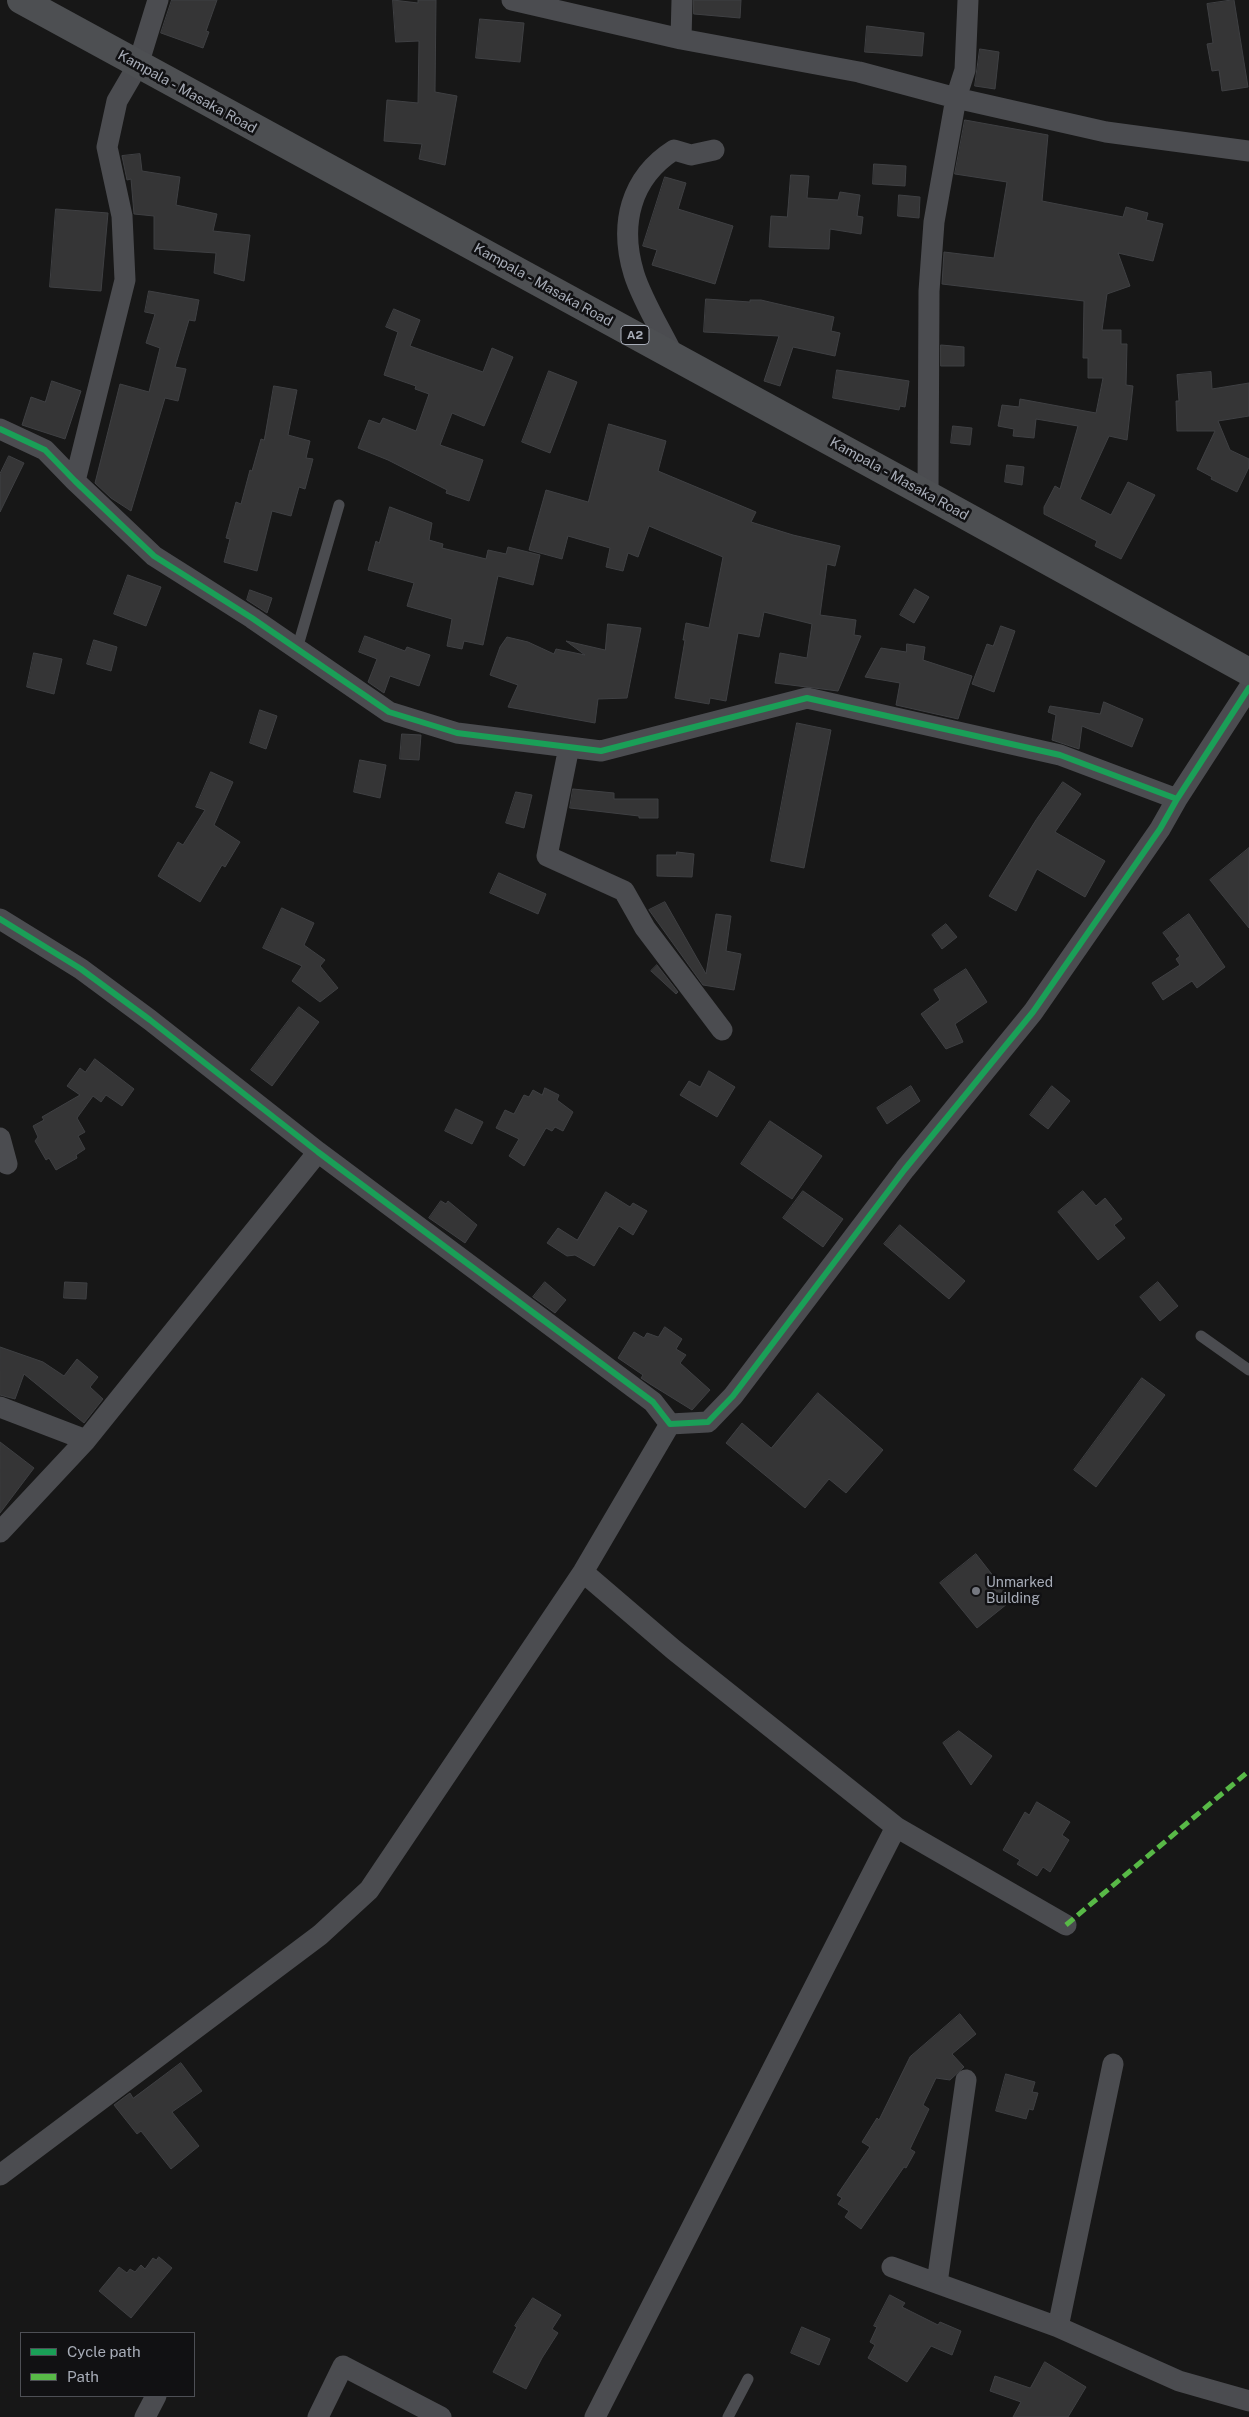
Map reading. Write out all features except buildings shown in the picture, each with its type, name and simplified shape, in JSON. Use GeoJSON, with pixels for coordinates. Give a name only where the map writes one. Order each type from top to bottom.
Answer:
{"type":"FeatureCollection","features":[{"type":"Feature","properties":{"kind":"main road","name":"Kampala - Masaka Road"},"geometry":{"type":"LineString","coordinates":[[21,0],[1249,672]]}},
{"type":"Feature","properties":{"kind":"street"},"geometry":{"type":"LineString","coordinates":[[75,481],[125,280],[122,216],[107,147],[117,101],[138,65],[158,0]]}},
{"type":"Feature","properties":{"kind":"street"},"geometry":{"type":"LineString","coordinates":[[512,0],[681,39],[859,72],[956,98],[1106,132],[1249,151]]}},
{"type":"Feature","properties":{"kind":"street"},"geometry":{"type":"LineString","coordinates":[[681,39],[682,0]]}},
{"type":"Feature","properties":{"kind":"street"},"geometry":{"type":"LineString","coordinates":[[928,495],[929,291],[934,222],[956,98],[965,70],[968,0]]}},
{"type":"Feature","properties":{"kind":"street"},"geometry":{"type":"LineString","coordinates":[[674,357],[634,276],[626,241],[633,196],[657,160],[674,150],[692,155],[714,150]]}},
{"type":"Feature","properties":{"kind":"street"},"geometry":{"type":"LineString","coordinates":[[0,429],[11,436],[45,450],[154,556],[298,649],[389,712],[457,733],[601,751],[807,698],[1060,755],[1177,799]]}},
{"type":"Feature","properties":{"kind":"street"},"geometry":{"type":"LineString","coordinates":[[670,1424],[708,1422],[733,1396],[905,1169],[1033,1012],[1160,829],[1177,799],[1249,688]]}},
{"type":"Feature","properties":{"kind":"street"},"geometry":{"type":"LineString","coordinates":[[569,747],[547,856],[624,891],[644,928],[722,1030]]}},
{"type":"Feature","properties":{"kind":"street"},"geometry":{"type":"LineString","coordinates":[[2,924],[81,969],[150,1020],[318,1152],[653,1402],[670,1424]]}},
{"type":"Feature","properties":{"kind":"street"},"geometry":{"type":"LineString","coordinates":[[0,1138],[7,1164]]}},
{"type":"Feature","properties":{"kind":"street"},"geometry":{"type":"LineString","coordinates":[[0,1532],[86,1440],[318,1152]]}},
{"type":"Feature","properties":{"kind":"street"},"geometry":{"type":"LineString","coordinates":[[0,1407],[86,1440]]}},
{"type":"Feature","properties":{"kind":"street"},"geometry":{"type":"LineString","coordinates":[[0,2176],[320,1934],[369,1890],[583,1572],[670,1424]]}},
{"type":"Feature","properties":{"kind":"street"},"geometry":{"type":"LineString","coordinates":[[583,1572],[674,1650],[896,1827],[1066,1925]]}},
{"type":"Feature","properties":{"kind":"street"},"geometry":{"type":"LineString","coordinates":[[595,2417],[896,1827]]}},
{"type":"Feature","properties":{"kind":"street"},"geometry":{"type":"LineString","coordinates":[[1058,2327],[1113,2064]]}},
{"type":"Feature","properties":{"kind":"street"},"geometry":{"type":"LineString","coordinates":[[937,2283],[966,2080]]}},
{"type":"Feature","properties":{"kind":"street"},"geometry":{"type":"LineString","coordinates":[[892,2267],[1058,2327],[1179,2381],[1249,2401]]}},
{"type":"Feature","properties":{"kind":"street"},"geometry":{"type":"LineString","coordinates":[[318,2417],[343,2366],[441,2417]]}},
{"type":"Feature","properties":{"kind":"street"},"geometry":{"type":"LineString","coordinates":[[145,2417],[155,2397]]}},
{"type":"Feature","properties":{"kind":"lane"},"geometry":{"type":"LineString","coordinates":[[298,649],[338,505]]}},
{"type":"Feature","properties":{"kind":"lane"},"geometry":{"type":"LineString","coordinates":[[1201,1336],[1249,1370]]}},
{"type":"Feature","properties":{"kind":"lane"},"geometry":{"type":"LineString","coordinates":[[728,2417],[748,2379]]}},
{"type":"Feature","properties":{"kind":"marked path"},"geometry":{"type":"LineString","coordinates":[[1066,1925],[1249,1771]]}},
{"type":"Feature","properties":{"kind":"cycle path"},"geometry":{"type":"LineString","coordinates":[[0,429],[45,450],[154,556],[252,618],[389,712],[457,733],[601,751],[807,698],[1060,755],[1177,799]]}},
{"type":"Feature","properties":{"kind":"cycle path"},"geometry":{"type":"LineString","coordinates":[[0,919],[81,969],[150,1020],[318,1152],[653,1402],[670,1424],[708,1422],[733,1396],[905,1169],[1033,1012],[1160,829],[1177,799],[1249,688]]}},
{"type":"Feature","properties":{"kind":"place","name":"Unmarked Building"},"geometry":{"type":"Point","coordinates":[976,1591]}}]}
